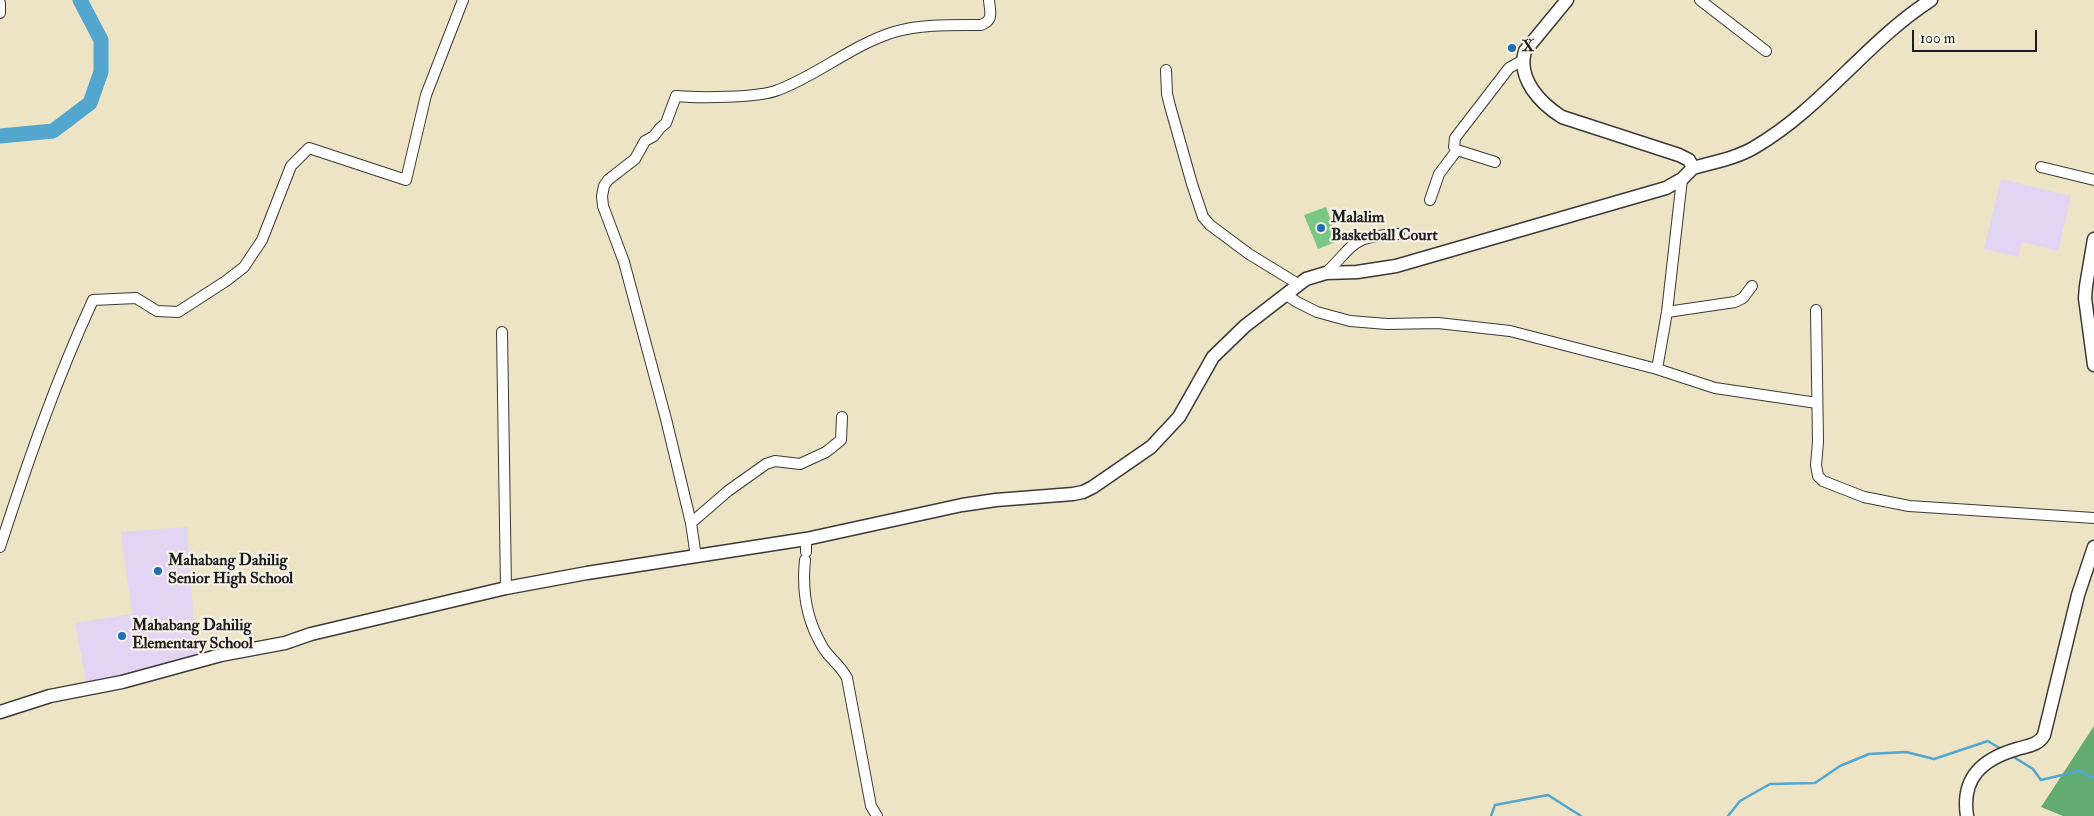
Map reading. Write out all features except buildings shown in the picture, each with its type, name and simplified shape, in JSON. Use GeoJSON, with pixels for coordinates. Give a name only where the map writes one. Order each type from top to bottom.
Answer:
{"type":"FeatureCollection","features":[{"type":"Feature","properties":{"kind":"street"},"geometry":{"type":"LineString","coordinates":[[0,547],[23,476],[74,340],[93,300],[136,298],[157,311],[178,312],[226,281],[244,267],[262,240],[291,166],[309,148],[406,180],[426,95],[463,0]]}},
{"type":"Feature","properties":{"kind":"street"},"geometry":{"type":"LineString","coordinates":[[696,556],[691,523],[666,419],[624,262],[603,206],[604,186],[608,180],[635,159],[646,141],[654,136],[666,123],[676,96],[693,97],[770,93],[799,80],[865,44],[894,32],[930,26],[981,25],[991,17],[989,0]]}},
{"type":"Feature","properties":{"kind":"street"},"geometry":{"type":"LineString","coordinates":[[1567,0],[1529,46],[1523,60],[1525,74],[1537,96],[1549,109],[1574,122],[1679,156],[1689,160],[1693,168]]}},
{"type":"Feature","properties":{"kind":"street"},"geometry":{"type":"LineString","coordinates":[[1700,0],[1766,51]]}},
{"type":"Feature","properties":{"kind":"street"},"geometry":{"type":"LineString","coordinates":[[0,712],[50,696],[122,682],[221,655],[285,644],[311,634],[506,588],[616,567],[806,539],[953,507],[996,500],[1083,492],[1160,439],[1179,417],[1214,357],[1230,339],[1298,284],[1314,275],[1381,269],[1415,261],[1666,188],[1682,179],[1693,168],[1741,154],[1783,129],[1813,105],[1883,36],[1931,0]]}},
{"type":"Feature","properties":{"kind":"street"},"geometry":{"type":"LineString","coordinates":[[0,3],[0,13]]}},
{"type":"Feature","properties":{"kind":"street"},"geometry":{"type":"LineString","coordinates":[[1496,162],[1457,150],[1454,147],[1455,138],[1509,68],[1523,60]]}},
{"type":"Feature","properties":{"kind":"street"},"geometry":{"type":"LineString","coordinates":[[1166,70],[1167,94],[1170,106],[1192,184],[1204,217],[1210,224],[1249,254],[1298,284]]}},
{"type":"Feature","properties":{"kind":"street"},"geometry":{"type":"LineString","coordinates":[[1430,200],[1439,174],[1457,150]]}},
{"type":"Feature","properties":{"kind":"street"},"geometry":{"type":"LineString","coordinates":[[2041,167],[2094,180]]}},
{"type":"Feature","properties":{"kind":"street"},"geometry":{"type":"LineString","coordinates":[[1657,369],[1667,312],[1682,179]]}},
{"type":"Feature","properties":{"kind":"street"},"geometry":{"type":"LineString","coordinates":[[1326,273],[1351,244],[1377,235],[1398,234]]}},
{"type":"Feature","properties":{"kind":"street"},"geometry":{"type":"LineString","coordinates":[[2094,240],[2089,262],[2085,298],[2094,365]]}},
{"type":"Feature","properties":{"kind":"street"},"geometry":{"type":"LineString","coordinates":[[1667,312],[1735,302],[1744,298],[1752,286]]}},
{"type":"Feature","properties":{"kind":"street"},"geometry":{"type":"LineString","coordinates":[[1285,294],[1317,312],[1350,321],[1375,324],[1438,323],[1510,331],[1657,369],[1715,388],[1816,403]]}},
{"type":"Feature","properties":{"kind":"street"},"geometry":{"type":"LineString","coordinates":[[1816,310],[1817,471],[1823,481],[1864,497],[1909,506],[2094,518]]}},
{"type":"Feature","properties":{"kind":"street"},"geometry":{"type":"LineString","coordinates":[[502,332],[506,588]]}},
{"type":"Feature","properties":{"kind":"street"},"geometry":{"type":"LineString","coordinates":[[691,523],[766,464],[775,461],[800,464],[826,452],[841,440],[842,417]]}},
{"type":"Feature","properties":{"kind":"street"},"geometry":{"type":"LineString","coordinates":[[806,539],[803,586],[806,605],[821,645],[842,668],[847,678],[871,806],[877,816]]}},
{"type":"Feature","properties":{"kind":"street"},"geometry":{"type":"LineString","coordinates":[[1967,816],[1968,787],[1972,777],[1996,756],[2037,743],[2044,735],[2078,595],[2094,547]]}},
{"type":"Feature","properties":{"kind":"shaded area"},"geometry":{"type":"Polygon","coordinates":[[[2001,179],[2071,196],[2058,251],[2022,242],[2018,257],[1984,249],[2001,179]]]}},
{"type":"Feature","properties":{"kind":"shaded area"},"geometry":{"type":"Polygon","coordinates":[[[187,527],[195,642],[199,658],[87,686],[75,623],[132,614],[121,532],[187,527]]]}},
{"type":"Feature","properties":{"kind":"green space","name":"Malalim Basketball Court"},"geometry":{"type":"Polygon","coordinates":[[[1326,207],[1338,241],[1318,249],[1304,215],[1326,207]]]}},
{"type":"Feature","properties":{"kind":"green space"},"geometry":{"type":"Polygon","coordinates":[[[2094,726],[2094,816],[2063,816],[2041,807],[2094,726]]]}},
{"type":"Feature","properties":{"kind":"waterway"},"geometry":{"type":"LineString","coordinates":[[0,136],[53,131],[90,103],[101,72],[101,40],[80,0]]}},
{"type":"Feature","properties":{"kind":"waterway"},"geometry":{"type":"LineString","coordinates":[[1728,816],[1740,801],[1770,784],[1815,783],[1840,766],[1869,754],[1906,752],[1934,759],[1988,741],[2001,749]]}},
{"type":"Feature","properties":{"kind":"waterway"},"geometry":{"type":"LineString","coordinates":[[2012,756],[2033,769],[2041,780],[2079,771],[2094,778]]}},
{"type":"Feature","properties":{"kind":"waterway"},"geometry":{"type":"LineString","coordinates":[[1491,816],[1495,805],[1548,795],[1581,816]]}},
{"type":"Feature","properties":{"kind":"place","name":"X"},"geometry":{"type":"Point","coordinates":[1512,48]}},
{"type":"Feature","properties":{"kind":"place","name":"Malalim Basketball Court"},"geometry":{"type":"Point","coordinates":[1321,228]}},
{"type":"Feature","properties":{"kind":"place","name":"Mahabang Dahilig Senior High School"},"geometry":{"type":"Point","coordinates":[158,571]}},
{"type":"Feature","properties":{"kind":"place","name":"Mahabang Dahilig Elementary School"},"geometry":{"type":"Point","coordinates":[122,636]}}]}
